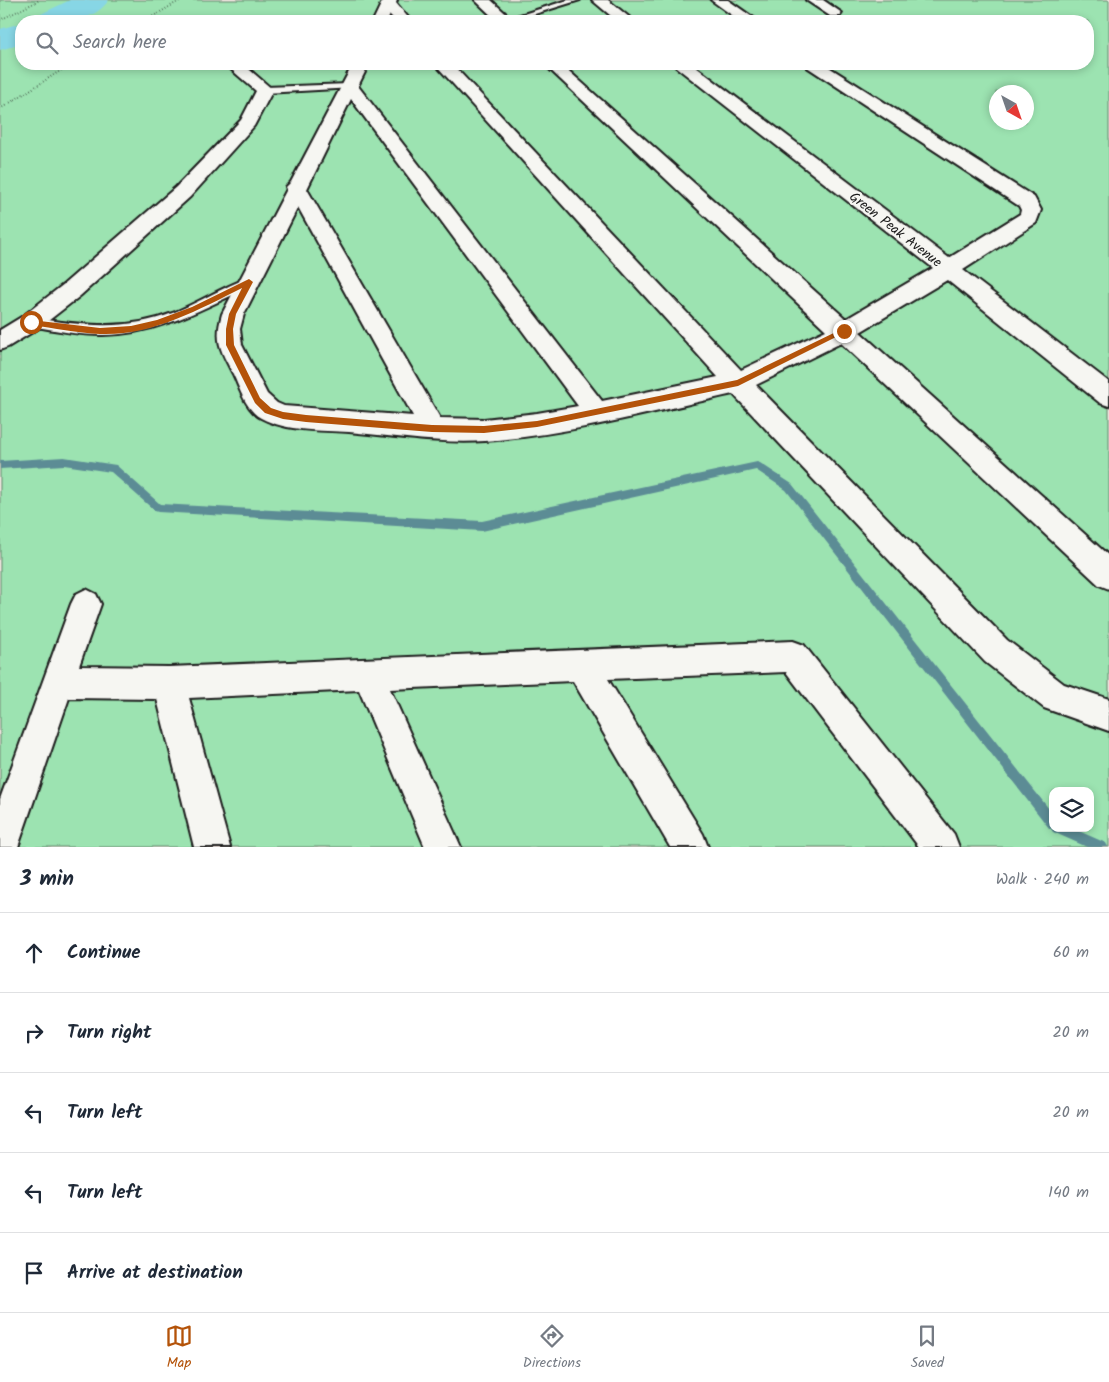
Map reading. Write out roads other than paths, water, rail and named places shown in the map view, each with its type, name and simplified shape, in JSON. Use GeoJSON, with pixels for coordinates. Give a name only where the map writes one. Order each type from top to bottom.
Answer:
{"type":"FeatureCollection","features":[{"type":"Feature","properties":{"kind":"street"},"geometry":{"type":"LineString","coordinates":[[482,0],[499,15]]}},
{"type":"Feature","properties":{"kind":"street"},"geometry":{"type":"LineString","coordinates":[[599,0],[618,15]]}},
{"type":"Feature","properties":{"kind":"street"},"geometry":{"type":"LineString","coordinates":[[718,0],[741,15]]}},
{"type":"Feature","properties":{"kind":"street"},"geometry":{"type":"LineString","coordinates":[[813,0],[835,12]]}},
{"type":"Feature","properties":{"kind":"street"},"geometry":{"type":"LineString","coordinates":[[383,15],[389,2],[399,15]]}},
{"type":"Feature","properties":{"kind":"street"},"geometry":{"type":"LineString","coordinates":[[0,341],[31,322],[72,290],[183,192],[248,122],[264,90],[240,70]]}},
{"type":"Feature","properties":{"kind":"street"},"geometry":{"type":"LineString","coordinates":[[357,70],[233,314],[229,329],[230,345],[258,401],[268,410],[283,416],[432,429],[484,430],[537,424],[597,413],[738,383],[844,331],[1029,218],[1032,210],[1027,202],[828,70]]}},
{"type":"Feature","properties":{"kind":"street"},"geometry":{"type":"LineString","coordinates":[[449,70],[738,383],[996,652],[1055,697],[1109,716]]}},
{"type":"Feature","properties":{"kind":"street"},"geometry":{"type":"LineString","coordinates":[[559,70],[1109,576]]}},
{"type":"Feature","properties":{"kind":"street","name":"Green Peak Avenue"},"geometry":{"type":"LineString","coordinates":[[690,70],[1109,396]]}},
{"type":"Feature","properties":{"kind":"street"},"geometry":{"type":"LineString","coordinates":[[350,86],[597,413]]}},
{"type":"Feature","properties":{"kind":"street"},"geometry":{"type":"LineString","coordinates":[[296,187],[432,429]]}},
{"type":"Feature","properties":{"kind":"street"},"geometry":{"type":"LineString","coordinates":[[0,847],[60,682],[86,604]]}},
{"type":"Feature","properties":{"kind":"street"},"geometry":{"type":"LineString","coordinates":[[60,682],[168,683],[793,656],[941,847]]}},
{"type":"Feature","properties":{"kind":"street"},"geometry":{"type":"LineString","coordinates":[[581,665],[690,847]]}},
{"type":"Feature","properties":{"kind":"street"},"geometry":{"type":"LineString","coordinates":[[368,674],[443,847]]}},
{"type":"Feature","properties":{"kind":"street"},"geometry":{"type":"LineString","coordinates":[[168,683],[212,847]]}},
{"type":"Feature","properties":{"kind":"lane"},"geometry":{"type":"LineString","coordinates":[[526,15],[576,0]]}},
{"type":"Feature","properties":{"kind":"lane"},"geometry":{"type":"LineString","coordinates":[[264,90],[350,86]]}},
{"type":"Feature","properties":{"kind":"lane"},"geometry":{"type":"LineString","coordinates":[[31,322],[100,331],[131,329],[158,322],[194,308],[249,282]]}},
{"type":"Feature","properties":{"kind":"waterway"},"geometry":{"type":"LineString","coordinates":[[67,15],[93,0]]}},
{"type":"Feature","properties":{"kind":"waterway"},"geometry":{"type":"LineString","coordinates":[[0,40],[15,35]]}},
{"type":"Feature","properties":{"kind":"waterway"},"geometry":{"type":"LineString","coordinates":[[0,465],[64,461],[113,468],[158,508],[482,526],[757,466],[789,487],[1049,819]]}},
{"type":"Feature","properties":{"kind":"waterway"},"geometry":{"type":"LineString","coordinates":[[1066,832],[1102,847]]}}]}
